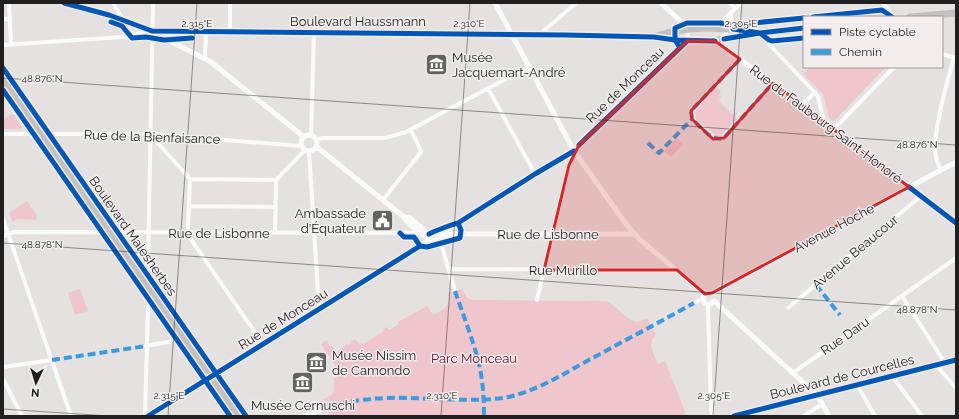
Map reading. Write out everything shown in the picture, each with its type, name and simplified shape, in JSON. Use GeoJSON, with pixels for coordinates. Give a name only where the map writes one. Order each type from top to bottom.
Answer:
{"type":"FeatureCollection","features":[{"type":"Feature","properties":{"kind":"main road","name":"Boulevard Haussmann"},"geometry":{"type":"LineString","coordinates":[[64,3],[123,20],[152,31],[166,32],[230,31],[512,34],[654,37],[687,41],[718,40],[760,33]]}},
{"type":"Feature","properties":{"kind":"main road"},"geometry":{"type":"LineString","coordinates":[[939,16],[956,13]]}},
{"type":"Feature","properties":{"kind":"main road","name":"Boulevard Haussmann"},"geometry":{"type":"LineString","coordinates":[[654,37],[688,28],[716,27],[760,33]]}},
{"type":"Feature","properties":{"kind":"main road"},"geometry":{"type":"LineString","coordinates":[[760,33],[803,28]]}},
{"type":"Feature","properties":{"kind":"main road","name":"Boulevard Malesherbes"},"geometry":{"type":"LineString","coordinates":[[3,79],[238,416]]}},
{"type":"Feature","properties":{"kind":"main road","name":"Boulevard de Courcelles"},"geometry":{"type":"LineString","coordinates":[[734,416],[936,366],[956,358]]}},
{"type":"Feature","properties":{"kind":"street"},"geometry":{"type":"LineString","coordinates":[[9,3],[11,44]]}},
{"type":"Feature","properties":{"kind":"street"},"geometry":{"type":"LineString","coordinates":[[113,3],[132,34]]}},
{"type":"Feature","properties":{"kind":"street"},"geometry":{"type":"LineString","coordinates":[[142,279],[148,268],[153,3]]}},
{"type":"Feature","properties":{"kind":"street"},"geometry":{"type":"LineString","coordinates":[[230,3],[230,31]]}},
{"type":"Feature","properties":{"kind":"street"},"geometry":{"type":"LineString","coordinates":[[495,3],[530,66],[574,151],[634,234],[705,294],[712,294],[714,296],[714,301],[794,372],[817,395],[829,416]]}},
{"type":"Feature","properties":{"kind":"street"},"geometry":{"type":"LineString","coordinates":[[540,35],[576,3]]}},
{"type":"Feature","properties":{"kind":"street"},"geometry":{"type":"LineString","coordinates":[[662,3],[688,28],[687,41]]}},
{"type":"Feature","properties":{"kind":"street"},"geometry":{"type":"LineString","coordinates":[[730,3],[735,9]]}},
{"type":"Feature","properties":{"kind":"street"},"geometry":{"type":"LineString","coordinates":[[716,27],[741,3]]}},
{"type":"Feature","properties":{"kind":"street"},"geometry":{"type":"LineString","coordinates":[[883,3],[892,16]]}},
{"type":"Feature","properties":{"kind":"street"},"geometry":{"type":"LineString","coordinates":[[718,40],[729,28],[731,12]]}},
{"type":"Feature","properties":{"kind":"street"},"geometry":{"type":"LineString","coordinates":[[3,18],[10,18]]}},
{"type":"Feature","properties":{"kind":"street"},"geometry":{"type":"LineString","coordinates":[[3,44],[123,37],[152,31]]}},
{"type":"Feature","properties":{"kind":"street"},"geometry":{"type":"LineString","coordinates":[[205,59],[206,31]]}},
{"type":"Feature","properties":{"kind":"street"},"geometry":{"type":"LineString","coordinates":[[166,32],[172,42],[211,62],[304,137],[385,138],[410,130],[530,66]]}},
{"type":"Feature","properties":{"kind":"street"},"geometry":{"type":"LineString","coordinates":[[314,32],[313,137],[317,142],[317,147],[404,217],[407,222],[429,240]]}},
{"type":"Feature","properties":{"kind":"street"},"geometry":{"type":"LineString","coordinates":[[760,33],[818,96],[824,122]]}},
{"type":"Feature","properties":{"kind":"street","name":"Rue du Faubourg Saint-Honoré"},"geometry":{"type":"LineString","coordinates":[[718,40],[956,223]]}},
{"type":"Feature","properties":{"kind":"street","name":"Rue de Monceau"},"geometry":{"type":"LineString","coordinates":[[574,151],[687,41]]}},
{"type":"Feature","properties":{"kind":"street"},"geometry":{"type":"LineString","coordinates":[[941,170],[936,160],[936,142],[938,127],[955,57],[943,54]]}},
{"type":"Feature","properties":{"kind":"street"},"geometry":{"type":"LineString","coordinates":[[740,58],[692,112],[692,119],[713,139],[719,140],[724,138],[773,83]]}},
{"type":"Feature","properties":{"kind":"street"},"geometry":{"type":"LineString","coordinates":[[834,129],[893,68]]}},
{"type":"Feature","properties":{"kind":"street"},"geometry":{"type":"LineString","coordinates":[[488,88],[535,174]]}},
{"type":"Feature","properties":{"kind":"street"},"geometry":{"type":"LineString","coordinates":[[802,105],[815,92]]}},
{"type":"Feature","properties":{"kind":"street"},"geometry":{"type":"LineString","coordinates":[[383,200],[421,152],[410,130]]}},
{"type":"Feature","properties":{"kind":"street","name":"Rue de la Bienfaisance"},"geometry":{"type":"LineString","coordinates":[[3,134],[150,134],[305,149]]}},
{"type":"Feature","properties":{"kind":"street"},"geometry":{"type":"LineString","coordinates":[[150,134],[190,178],[190,238],[263,344]]}},
{"type":"Feature","properties":{"kind":"street"},"geometry":{"type":"LineString","coordinates":[[304,137],[302,141],[305,149],[314,233],[319,309]]}},
{"type":"Feature","properties":{"kind":"street"},"geometry":{"type":"LineString","coordinates":[[305,149],[314,150],[317,147]]}},
{"type":"Feature","properties":{"kind":"street"},"geometry":{"type":"LineString","coordinates":[[275,233],[276,180],[305,149]]}},
{"type":"Feature","properties":{"kind":"street"},"geometry":{"type":"LineString","coordinates":[[455,291],[440,240],[442,234],[535,174],[574,151]]}},
{"type":"Feature","properties":{"kind":"street"},"geometry":{"type":"LineString","coordinates":[[536,300],[569,165],[574,151]]}},
{"type":"Feature","properties":{"kind":"street","name":"Avenue Hoche"},"geometry":{"type":"LineString","coordinates":[[712,294],[956,162]]}},
{"type":"Feature","properties":{"kind":"street"},"geometry":{"type":"LineString","coordinates":[[190,178],[276,180]]}},
{"type":"Feature","properties":{"kind":"street","name":"Avenue Beaucour"},"geometry":{"type":"LineString","coordinates":[[788,308],[921,196]]}},
{"type":"Feature","properties":{"kind":"street"},"geometry":{"type":"LineString","coordinates":[[189,206],[275,207]]}},
{"type":"Feature","properties":{"kind":"street"},"geometry":{"type":"LineString","coordinates":[[404,217],[410,218],[429,234]]}},
{"type":"Feature","properties":{"kind":"street"},"geometry":{"type":"LineString","coordinates":[[3,219],[71,416]]}},
{"type":"Feature","properties":{"kind":"street","name":"Rue de Lisbonne"},"geometry":{"type":"LineString","coordinates":[[3,236],[14,232],[553,235],[634,234]]}},
{"type":"Feature","properties":{"kind":"street","name":"Rue de Lisbonne"},"geometry":{"type":"LineString","coordinates":[[429,240],[440,240],[463,234]]}},
{"type":"Feature","properties":{"kind":"street","name":"Rue de Monceau"},"geometry":{"type":"LineString","coordinates":[[146,416],[211,377],[429,240]]}},
{"type":"Feature","properties":{"kind":"street","name":"Rue Daru"},"geometry":{"type":"LineString","coordinates":[[794,372],[956,258]]}},
{"type":"Feature","properties":{"kind":"street","name":"Rue Murillo"},"geometry":{"type":"LineString","coordinates":[[449,269],[677,270]]}},
{"type":"Feature","properties":{"kind":"street"},"geometry":{"type":"LineString","coordinates":[[694,303],[702,299],[705,294]]}},
{"type":"Feature","properties":{"kind":"street"},"geometry":{"type":"LineString","coordinates":[[902,296],[944,363]]}},
{"type":"Feature","properties":{"kind":"street"},"geometry":{"type":"LineString","coordinates":[[146,416],[146,346],[148,307],[156,298]]}},
{"type":"Feature","properties":{"kind":"street"},"geometry":{"type":"LineString","coordinates":[[702,299],[704,303],[708,305]]}},
{"type":"Feature","properties":{"kind":"street"},"geometry":{"type":"LineString","coordinates":[[708,305],[712,304],[714,301]]}},
{"type":"Feature","properties":{"kind":"street"},"geometry":{"type":"LineString","coordinates":[[708,305],[711,408],[713,416]]}},
{"type":"Feature","properties":{"kind":"street"},"geometry":{"type":"LineString","coordinates":[[146,346],[184,339]]}},
{"type":"Feature","properties":{"kind":"street"},"geometry":{"type":"LineString","coordinates":[[3,366],[52,360]]}},
{"type":"Feature","properties":{"kind":"street"},"geometry":{"type":"LineString","coordinates":[[936,366],[956,388]]}},
{"type":"Feature","properties":{"kind":"street"},"geometry":{"type":"LineString","coordinates":[[892,376],[922,416]]}},
{"type":"Feature","properties":{"kind":"street"},"geometry":{"type":"LineString","coordinates":[[3,379],[22,416]]}},
{"type":"Feature","properties":{"kind":"street"},"geometry":{"type":"LineString","coordinates":[[857,385],[875,416]]}},
{"type":"Feature","properties":{"kind":"street"},"geometry":{"type":"LineString","coordinates":[[804,416],[822,404]]}},
{"type":"Feature","properties":{"kind":"street"},"geometry":{"type":"LineString","coordinates":[[304,416],[328,408]]}},
{"type":"Feature","properties":{"kind":"highlighted area"},"geometry":{"type":"Polygon","coordinates":[[[687,41],[715,41],[740,59],[691,111],[692,119],[713,139],[724,138],[773,83],[909,187],[712,293],[705,294],[677,270],[544,270],[569,165],[579,145],[687,41]]]}},
{"type":"Feature","properties":{"kind":"green space"},"geometry":{"type":"Polygon","coordinates":[[[809,68],[885,68],[833,121],[829,118],[823,94],[803,74],[809,68]]]}},
{"type":"Feature","properties":{"kind":"green space"},"geometry":{"type":"Polygon","coordinates":[[[716,87],[721,91],[719,94],[721,97],[719,101],[733,115],[737,111],[738,112],[735,116],[737,119],[720,136],[715,137],[706,126],[705,127],[696,119],[695,112],[716,87]]]}},
{"type":"Feature","properties":{"kind":"green space"},"geometry":{"type":"Polygon","coordinates":[[[11,114],[14,115],[22,127],[21,129],[3,129],[3,121],[11,114]]]}},
{"type":"Feature","properties":{"kind":"green space"},"geometry":{"type":"Polygon","coordinates":[[[677,138],[683,144],[671,157],[664,151],[677,138]]]}},
{"type":"Feature","properties":{"kind":"green space"},"geometry":{"type":"Polygon","coordinates":[[[27,201],[37,216],[36,220],[17,219],[13,222],[9,213],[27,201]]]}},
{"type":"Feature","properties":{"kind":"green space"},"geometry":{"type":"Polygon","coordinates":[[[80,289],[88,311],[75,315],[68,293],[80,289]]]}},
{"type":"Feature","properties":{"kind":"green space","name":"Parc Monceau"},"geometry":{"type":"Polygon","coordinates":[[[462,289],[467,298],[473,300],[606,301],[634,322],[647,318],[656,335],[653,338],[651,345],[653,353],[658,364],[665,361],[686,414],[678,416],[330,416],[325,400],[321,400],[332,395],[334,390],[334,378],[340,374],[321,344],[327,340],[329,346],[332,346],[336,353],[347,344],[352,343],[351,341],[355,339],[359,344],[363,344],[384,331],[383,329],[387,327],[389,330],[399,324],[398,322],[427,306],[433,315],[446,307],[449,301],[448,293],[462,289]]]}},
{"type":"Feature","properties":{"kind":"marked path"},"geometry":{"type":"LineString","coordinates":[[740,59],[691,111],[692,119],[706,133],[715,138],[724,138],[773,83]]}},
{"type":"Feature","properties":{"kind":"marked path"},"geometry":{"type":"LineString","coordinates":[[648,143],[659,153],[692,119]]}},
{"type":"Feature","properties":{"kind":"marked path"},"geometry":{"type":"LineString","coordinates":[[816,285],[840,315]]}},
{"type":"Feature","properties":{"kind":"marked path"},"geometry":{"type":"LineString","coordinates":[[455,291],[479,364],[483,390],[484,416]]}},
{"type":"Feature","properties":{"kind":"marked path"},"geometry":{"type":"LineString","coordinates":[[328,408],[348,402],[370,399],[414,398],[482,400],[514,396],[536,388],[556,378],[694,303]]}},
{"type":"Feature","properties":{"kind":"marked path"},"geometry":{"type":"LineString","coordinates":[[52,360],[146,346]]}},
{"type":"Feature","properties":{"kind":"cycle path"},"geometry":{"type":"LineString","coordinates":[[64,3],[109,15],[152,31],[566,35],[654,37],[675,40],[715,41]]}},
{"type":"Feature","properties":{"kind":"cycle path"},"geometry":{"type":"LineString","coordinates":[[823,16],[882,10],[891,16]]}},
{"type":"Feature","properties":{"kind":"cycle path"},"geometry":{"type":"LineString","coordinates":[[740,30],[743,24],[803,18]]}},
{"type":"Feature","properties":{"kind":"cycle path"},"geometry":{"type":"LineString","coordinates":[[111,22],[122,26],[132,38],[146,37],[164,40],[192,38]]}},
{"type":"Feature","properties":{"kind":"cycle path"},"geometry":{"type":"LineString","coordinates":[[679,46],[675,40],[675,28],[687,23],[720,23],[737,26],[743,24]]}},
{"type":"Feature","properties":{"kind":"cycle path"},"geometry":{"type":"LineString","coordinates":[[724,39],[803,28]]}},
{"type":"Feature","properties":{"kind":"cycle path"},"geometry":{"type":"LineString","coordinates":[[733,29],[760,33],[772,41],[803,38]]}},
{"type":"Feature","properties":{"kind":"cycle path"},"geometry":{"type":"LineString","coordinates":[[579,145],[686,42]]}},
{"type":"Feature","properties":{"kind":"cycle path"},"geometry":{"type":"LineString","coordinates":[[3,68],[246,416]]}},
{"type":"Feature","properties":{"kind":"cycle path"},"geometry":{"type":"LineString","coordinates":[[3,90],[230,416]]}},
{"type":"Feature","properties":{"kind":"cycle path"},"geometry":{"type":"LineString","coordinates":[[429,234],[458,223],[574,151]]}},
{"type":"Feature","properties":{"kind":"cycle path"},"geometry":{"type":"LineString","coordinates":[[909,187],[956,223]]}},
{"type":"Feature","properties":{"kind":"cycle path"},"geometry":{"type":"LineString","coordinates":[[400,233],[404,237],[414,237],[420,246],[427,247],[460,238],[461,230],[458,223]]}},
{"type":"Feature","properties":{"kind":"cycle path"},"geometry":{"type":"LineString","coordinates":[[148,416],[420,246]]}},
{"type":"Feature","properties":{"kind":"cycle path"},"geometry":{"type":"LineString","coordinates":[[734,416],[956,360]]}},
{"type":"Feature","properties":{"kind":"place","name":"Musée Jacquemart-André"},"geometry":{"type":"Point","coordinates":[436,64]}},
{"type":"Feature","properties":{"kind":"place","name":"Ambassade d'Équateur"},"geometry":{"type":"Point","coordinates":[382,220]}},
{"type":"Feature","properties":{"kind":"place","name":"Musée Nissim de Camondo"},"geometry":{"type":"Point","coordinates":[317,362]}},
{"type":"Feature","properties":{"kind":"place","name":"Musée Cernuschi"},"geometry":{"type":"Point","coordinates":[303,383]}}]}
